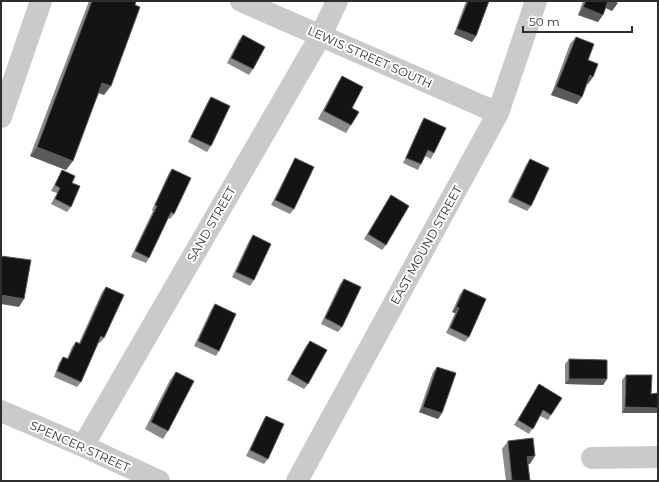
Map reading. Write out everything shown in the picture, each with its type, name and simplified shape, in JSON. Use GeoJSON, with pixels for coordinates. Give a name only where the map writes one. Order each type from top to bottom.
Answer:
{"type":"FeatureCollection","features":[{"type":"Feature","properties":{"kind":"street"},"geometry":{"type":"LineString","coordinates":[[1,116],[41,1]]}},
{"type":"Feature","properties":{"kind":"street","name":"LEWIS STREET SOUTH"},"geometry":{"type":"LineString","coordinates":[[241,1],[498,113]]}},
{"type":"Feature","properties":{"kind":"street","name":"SAND STREET"},"geometry":{"type":"LineString","coordinates":[[83,446],[320,35],[337,1]]}},
{"type":"Feature","properties":{"kind":"street","name":"EAST MOUND STREET"},"geometry":{"type":"LineString","coordinates":[[297,481],[498,113],[536,1]]}},
{"type":"Feature","properties":{"kind":"street","name":"SPENCER STREET"},"geometry":{"type":"LineString","coordinates":[[1,411],[83,446],[159,481]]}},
{"type":"Feature","properties":{"kind":"street"},"geometry":{"type":"LineString","coordinates":[[592,458],[658,457]]}},
{"type":"Feature","properties":{"kind":"building"},"geometry":{"type":"Polygon","coordinates":[[[92,1],[136,1],[135,5],[140,7],[111,86],[102,83],[73,161],[37,147],[92,1]]]}},
{"type":"Feature","properties":{"kind":"building"},"geometry":{"type":"Polygon","coordinates":[[[468,1],[489,1],[476,36],[457,29],[468,1]]]}},
{"type":"Feature","properties":{"kind":"building"},"geometry":{"type":"Polygon","coordinates":[[[586,1],[608,1],[603,15],[583,7],[586,1]]]}},
{"type":"Feature","properties":{"kind":"building"},"geometry":{"type":"Polygon","coordinates":[[[243,35],[265,47],[253,69],[231,58],[243,35]]]}},
{"type":"Feature","properties":{"kind":"building"},"geometry":{"type":"Polygon","coordinates":[[[576,37],[594,44],[588,60],[598,64],[593,77],[590,75],[582,97],[556,87],[576,37]]]}},
{"type":"Feature","properties":{"kind":"building"},"geometry":{"type":"Polygon","coordinates":[[[342,76],[363,87],[352,108],[359,112],[351,125],[324,111],[342,76]]]}},
{"type":"Feature","properties":{"kind":"building"},"geometry":{"type":"Polygon","coordinates":[[[211,97],[230,106],[211,146],[191,137],[211,97]]]}},
{"type":"Feature","properties":{"kind":"building"},"geometry":{"type":"Polygon","coordinates":[[[424,118],[446,128],[434,153],[428,150],[421,164],[406,158],[424,118]]]}},
{"type":"Feature","properties":{"kind":"building"},"geometry":{"type":"Polygon","coordinates":[[[295,158],[314,167],[294,209],[275,200],[295,158]]]}},
{"type":"Feature","properties":{"kind":"building"},"geometry":{"type":"Polygon","coordinates":[[[530,159],[549,168],[531,206],[512,197],[530,159]]]}},
{"type":"Feature","properties":{"kind":"building"},"geometry":{"type":"Polygon","coordinates":[[[172,169],[191,178],[174,214],[171,212],[149,258],[135,251],[157,206],[155,205],[172,169]]]}},
{"type":"Feature","properties":{"kind":"building"},"geometry":{"type":"Polygon","coordinates":[[[62,170],[75,176],[72,183],[80,186],[71,207],[55,199],[60,188],[55,185],[62,170]]]}},
{"type":"Feature","properties":{"kind":"building"},"geometry":{"type":"Polygon","coordinates":[[[391,195],[409,206],[386,245],[368,234],[391,195]]]}},
{"type":"Feature","properties":{"kind":"building"},"geometry":{"type":"Polygon","coordinates":[[[253,235],[271,244],[254,280],[236,272],[253,235]]]}},
{"type":"Feature","properties":{"kind":"building"},"geometry":{"type":"Polygon","coordinates":[[[1,256],[31,260],[24,299],[1,295],[1,256]]]}},
{"type":"Feature","properties":{"kind":"building"},"geometry":{"type":"Polygon","coordinates":[[[344,279],[361,287],[342,327],[325,318],[344,279]]]}},
{"type":"Feature","properties":{"kind":"building"},"geometry":{"type":"Polygon","coordinates":[[[106,287],[124,295],[104,338],[101,336],[81,382],[57,371],[63,357],[68,359],[76,342],[80,344],[106,287]]]}},
{"type":"Feature","properties":{"kind":"building"},"geometry":{"type":"Polygon","coordinates":[[[464,289],[486,299],[469,337],[450,328],[459,308],[456,307],[464,289]]]}},
{"type":"Feature","properties":{"kind":"building"},"geometry":{"type":"Polygon","coordinates":[[[215,304],[236,314],[219,351],[198,341],[215,304]]]}},
{"type":"Feature","properties":{"kind":"building"},"geometry":{"type":"Polygon","coordinates":[[[310,341],[327,350],[308,384],[291,374],[310,341]]]}},
{"type":"Feature","properties":{"kind":"building"},"geometry":{"type":"Polygon","coordinates":[[[569,359],[607,360],[607,379],[569,379],[569,359]]]}},
{"type":"Feature","properties":{"kind":"building"},"geometry":{"type":"Polygon","coordinates":[[[437,367],[456,373],[442,413],[423,407],[437,367]]]}},
{"type":"Feature","properties":{"kind":"building"},"geometry":{"type":"Polygon","coordinates":[[[176,372],[194,381],[168,431],[151,422],[176,372]]]}},
{"type":"Feature","properties":{"kind":"building"},"geometry":{"type":"Polygon","coordinates":[[[626,375],[652,375],[651,394],[658,393],[658,408],[625,407],[626,375]]]}},
{"type":"Feature","properties":{"kind":"building"},"geometry":{"type":"Polygon","coordinates":[[[539,384],[562,398],[551,415],[543,410],[533,429],[518,420],[539,384]]]}},
{"type":"Feature","properties":{"kind":"building"},"geometry":{"type":"Polygon","coordinates":[[[266,416],[284,424],[268,459],[250,450],[266,416]]]}},
{"type":"Feature","properties":{"kind":"building"},"geometry":{"type":"Polygon","coordinates":[[[533,438],[535,456],[527,457],[530,481],[512,481],[508,441],[533,438]]]}}]}
